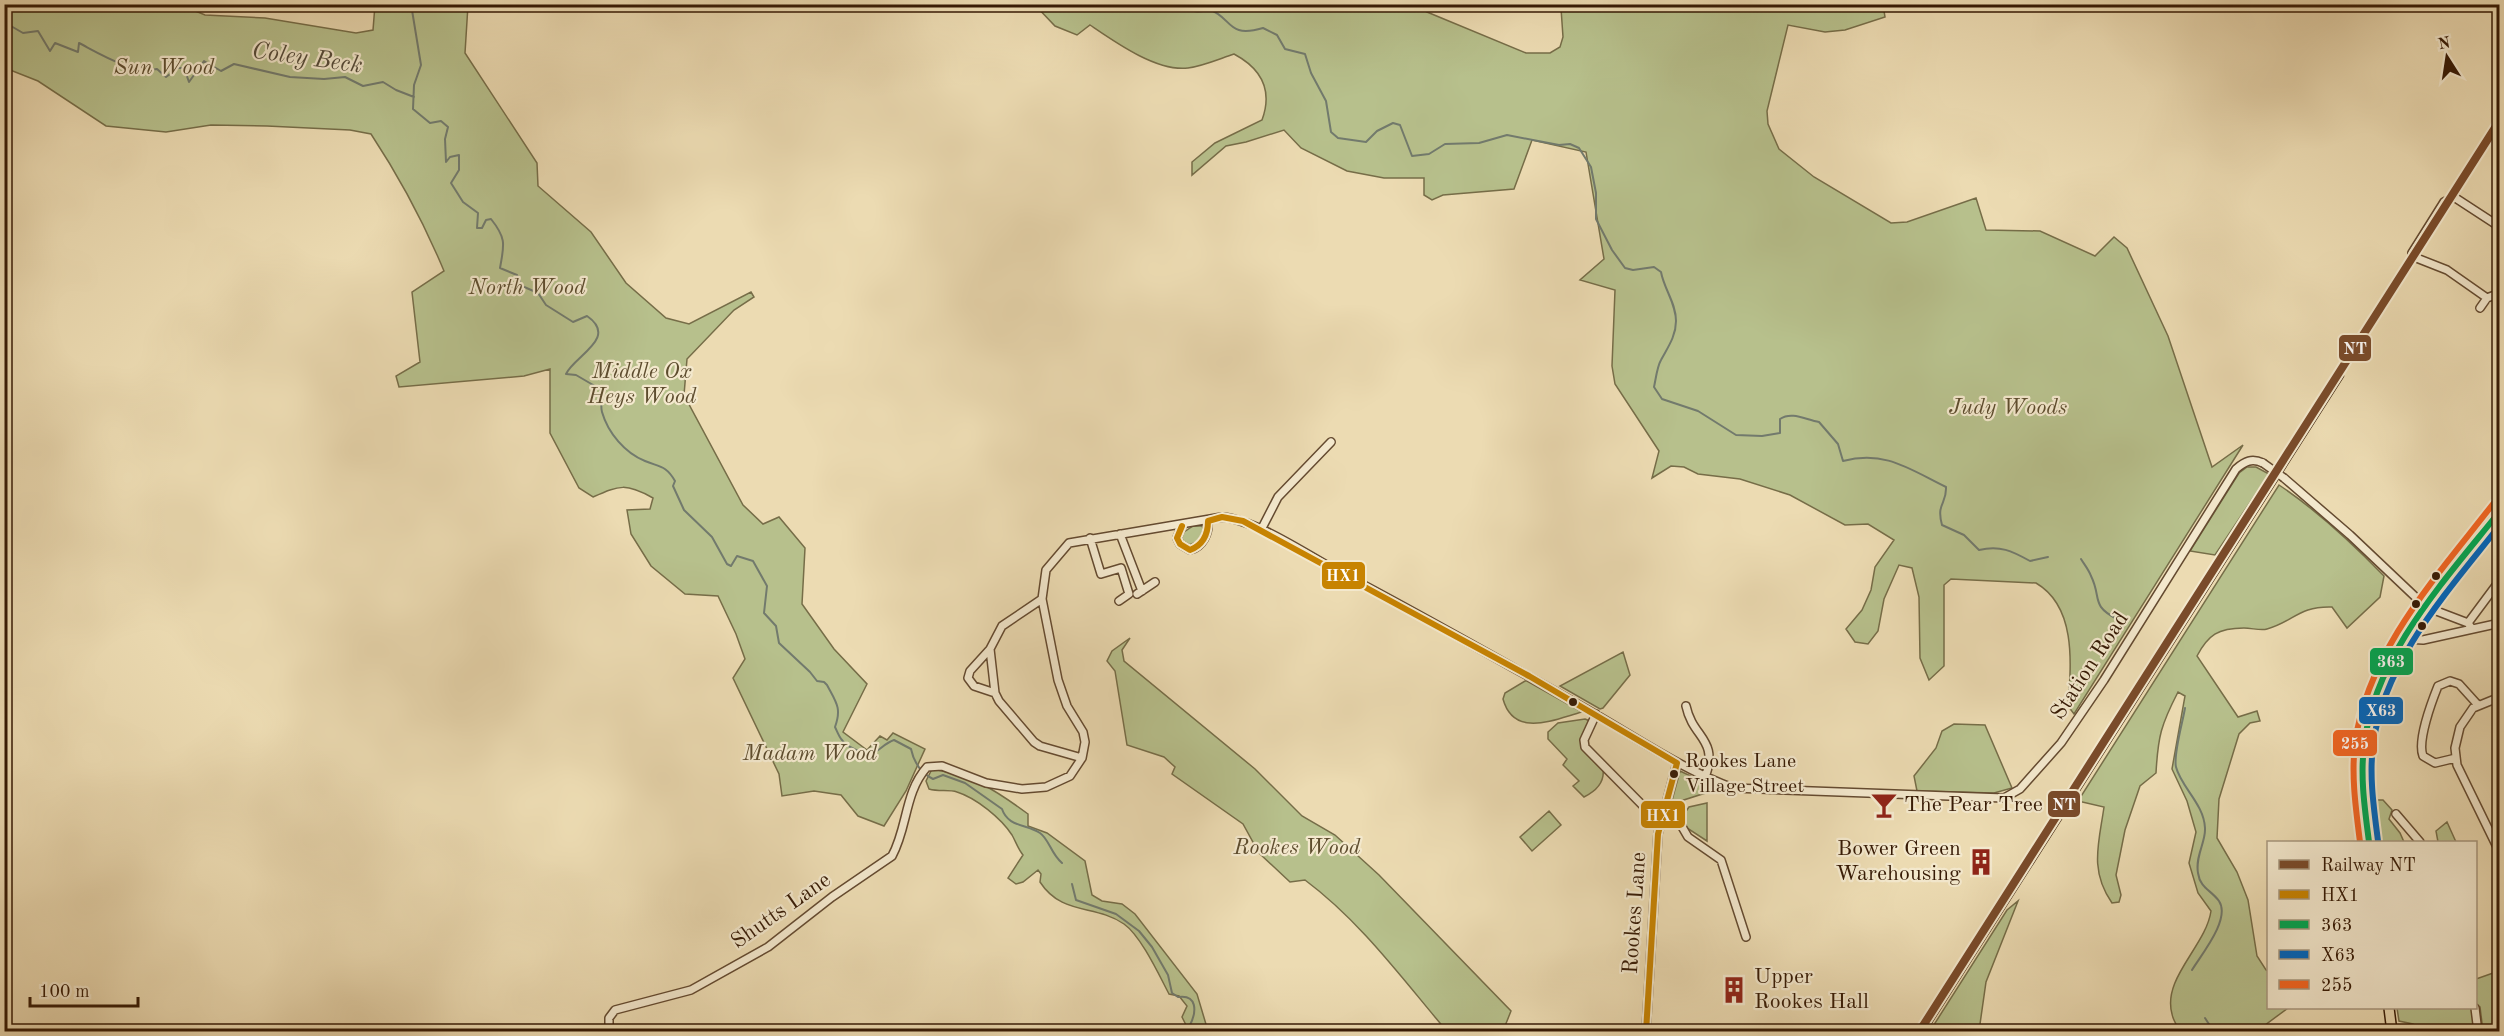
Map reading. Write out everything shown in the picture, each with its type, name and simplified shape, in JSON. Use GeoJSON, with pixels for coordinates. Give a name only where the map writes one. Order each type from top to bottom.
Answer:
{"type":"FeatureCollection","features":[{"type":"Feature","properties":{"kind":"main road"},"geometry":{"type":"LineString","coordinates":[[2369,841],[2363,796],[2366,734],[2384,676],[2426,607],[2499,510]]}},
{"type":"Feature","properties":{"kind":"main road"},"geometry":{"type":"LineString","coordinates":[[2389,1009],[2392,1032]]}},
{"type":"Feature","properties":{"kind":"street"},"geometry":{"type":"LineString","coordinates":[[2487,298],[2447,270],[2414,257],[2412,253],[2444,202],[2450,198],[2454,197],[2462,201],[2499,227]]}},
{"type":"Feature","properties":{"kind":"street"},"geometry":{"type":"LineString","coordinates":[[2480,308],[2487,298],[2499,293]]}},
{"type":"Feature","properties":{"kind":"street"},"geometry":{"type":"LineString","coordinates":[[1261,530],[1278,497],[1331,442]]}},
{"type":"Feature","properties":{"kind":"street","name":"Station Road"},"geometry":{"type":"LineString","coordinates":[[1082,758],[1086,742],[1083,732],[1067,706],[1058,680],[1042,599],[1046,570],[1069,543],[1208,520],[1233,518],[1261,530],[1596,714],[1677,763],[1705,778],[1733,788],[2004,798],[2020,789],[2061,743],[2104,681],[2236,469],[2246,461],[2258,460],[2284,478],[2426,607],[2470,626]]}},
{"type":"Feature","properties":{"kind":"street"},"geometry":{"type":"LineString","coordinates":[[1182,526],[1177,538],[1180,544],[1190,550],[1196,549],[1203,542],[1209,530],[1208,520]]}},
{"type":"Feature","properties":{"kind":"street"},"geometry":{"type":"LineString","coordinates":[[1120,534],[1139,593],[1155,582]]}},
{"type":"Feature","properties":{"kind":"street"},"geometry":{"type":"LineString","coordinates":[[1090,538],[1101,574],[1121,568],[1129,594],[1119,601]]}},
{"type":"Feature","properties":{"kind":"street"},"geometry":{"type":"LineString","coordinates":[[2470,626],[2499,580]]}},
{"type":"Feature","properties":{"kind":"street"},"geometry":{"type":"LineString","coordinates":[[995,693],[974,686],[968,678],[970,671],[990,649],[1002,626],[1042,599]]}},
{"type":"Feature","properties":{"kind":"street"},"geometry":{"type":"LineString","coordinates":[[2405,639],[2423,640],[2470,626],[2499,623]]}},
{"type":"Feature","properties":{"kind":"street"},"geometry":{"type":"LineString","coordinates":[[990,649],[995,693],[999,701],[1034,742],[1040,746],[1082,758]]}},
{"type":"Feature","properties":{"kind":"street"},"geometry":{"type":"LineString","coordinates":[[2456,758],[2435,763],[2422,756],[2421,747],[2438,686],[2450,681],[2459,684],[2478,705]]}},
{"type":"Feature","properties":{"kind":"street"},"geometry":{"type":"LineString","coordinates":[[2499,697],[2478,705],[2460,727],[2455,748],[2463,778],[2499,853]]}},
{"type":"Feature","properties":{"kind":"street"},"geometry":{"type":"LineString","coordinates":[[1686,706],[1689,720],[1708,745],[1710,763],[1705,778]]}},
{"type":"Feature","properties":{"kind":"street"},"geometry":{"type":"LineString","coordinates":[[1596,714],[1584,740],[1585,747],[1660,824]]}},
{"type":"Feature","properties":{"kind":"street","name":"Shutts Lane"},"geometry":{"type":"LineString","coordinates":[[609,1032],[609,1018],[615,1010],[691,990],[768,947],[832,897],[892,856],[897,847],[910,794],[920,775],[929,766],[953,769],[996,786],[1022,789],[1046,787],[1059,783],[1070,776],[1082,758]]}},
{"type":"Feature","properties":{"kind":"street","name":"Rookes Lane"},"geometry":{"type":"LineString","coordinates":[[1646,1032],[1651,926],[1660,824],[1666,811],[1677,763]]}},
{"type":"Feature","properties":{"kind":"street"},"geometry":{"type":"LineString","coordinates":[[1666,811],[1674,813],[1688,837],[1721,860],[1746,937]]}},
{"type":"Feature","properties":{"kind":"street"},"geometry":{"type":"LineString","coordinates":[[2396,814],[2418,841]]}},
{"type":"Feature","properties":{"kind":"street"},"geometry":{"type":"LineString","coordinates":[[2475,1009],[2478,1032]]}},
{"type":"Feature","properties":{"kind":"green space"},"geometry":{"type":"Polygon","coordinates":[[[4,5],[181,5],[205,15],[265,18],[356,33],[373,30],[375,5],[468,5],[465,53],[537,163],[538,186],[591,232],[626,283],[666,318],[689,324],[751,292],[754,297],[734,310],[687,359],[684,395],[743,505],[763,524],[779,517],[805,548],[802,604],[834,649],[867,684],[843,732],[867,750],[880,736],[887,740],[893,733],[925,749],[906,791],[884,826],[858,816],[841,795],[814,791],[782,796],[779,774],[733,678],[745,659],[718,596],[685,594],[651,566],[631,534],[627,510],[650,509],[653,498],[623,487],[593,497],[579,488],[550,433],[550,369],[524,376],[399,387],[396,376],[420,362],[412,292],[444,271],[411,201],[371,134],[350,130],[267,126],[211,125],[166,132],[106,126],[38,81],[5,68],[4,5]]]}},
{"type":"Feature","properties":{"kind":"green space","name":"Judy Woods"},"geometry":{"type":"Polygon","coordinates":[[[1035,5],[1416,5],[1427,12],[1526,53],[1550,53],[1560,47],[1563,37],[1561,8],[1563,5],[1883,5],[1885,17],[1845,30],[1825,32],[1788,25],[1767,111],[1768,124],[1779,149],[1814,177],[1891,223],[1907,222],[1976,198],[1986,230],[2040,231],[2095,256],[2114,237],[2127,248],[2168,336],[2212,467],[2243,445],[2074,714],[2068,706],[2070,655],[2065,622],[2059,607],[2049,593],[2036,583],[1951,579],[1944,585],[1944,666],[1929,680],[1920,658],[1919,597],[1912,568],[1899,565],[1884,599],[1878,631],[1868,644],[1855,642],[1846,629],[1862,610],[1871,590],[1875,567],[1894,540],[1868,524],[1845,525],[1790,495],[1740,479],[1698,474],[1684,467],[1671,466],[1652,478],[1659,451],[1615,384],[1612,366],[1615,290],[1580,280],[1604,259],[1586,152],[1532,140],[1514,189],[1443,195],[1432,200],[1424,195],[1424,178],[1384,178],[1347,171],[1301,148],[1284,130],[1226,146],[1192,175],[1192,162],[1215,143],[1262,120],[1266,99],[1265,90],[1263,81],[1252,66],[1234,54],[1188,68],[1163,65],[1137,54],[1090,25],[1077,35],[1055,26],[1035,5]]]}},
{"type":"Feature","properties":{"kind":"green space"},"geometry":{"type":"Polygon","coordinates":[[[2247,467],[2256,467],[2269,474],[2215,555],[2190,551],[2239,473],[2247,467]]]}},
{"type":"Feature","properties":{"kind":"green space"},"geometry":{"type":"Polygon","coordinates":[[[2279,485],[2334,528],[2384,576],[2380,597],[2347,628],[2332,607],[2321,607],[2304,611],[2267,629],[2235,628],[2221,631],[2205,643],[2197,656],[2238,717],[2257,711],[2260,721],[2250,723],[2239,734],[2219,799],[2217,838],[2237,872],[2248,900],[2257,956],[2267,970],[2267,1009],[2287,1009],[2257,1031],[2180,1031],[2172,1014],[2173,988],[2201,937],[2211,911],[2198,893],[2189,863],[2196,832],[2187,801],[2172,769],[2185,696],[2178,692],[2168,713],[2159,740],[2156,773],[2140,786],[2125,830],[2116,875],[2121,895],[2119,902],[2112,903],[2100,879],[2098,868],[2098,844],[2104,807],[2078,801],[2279,485]]]}},
{"type":"Feature","properties":{"kind":"green space"},"geometry":{"type":"Polygon","coordinates":[[[1193,526],[1202,526],[1204,531],[1197,542],[1189,545],[1183,542],[1181,534],[1193,526]]]}},
{"type":"Feature","properties":{"kind":"green space","name":"Rookes Wood"},"geometry":{"type":"Polygon","coordinates":[[[1130,638],[1122,650],[1124,661],[1255,769],[1302,816],[1335,835],[1379,875],[1511,1011],[1503,1031],[1445,1029],[1362,931],[1325,896],[1305,880],[1290,882],[1259,853],[1243,824],[1172,774],[1175,767],[1164,757],[1127,745],[1115,671],[1107,661],[1112,651],[1130,638]]]}},
{"type":"Feature","properties":{"kind":"green space"},"geometry":{"type":"Polygon","coordinates":[[[1623,652],[1630,675],[1603,708],[1600,709],[1560,686],[1623,652]]]}},
{"type":"Feature","properties":{"kind":"green space"},"geometry":{"type":"Polygon","coordinates":[[[1525,681],[1582,712],[1548,722],[1526,723],[1516,719],[1508,711],[1503,699],[1505,693],[1525,681]]]}},
{"type":"Feature","properties":{"kind":"green space"},"geometry":{"type":"Polygon","coordinates":[[[1585,719],[1590,721],[1581,743],[1603,769],[1603,778],[1599,786],[1584,797],[1573,786],[1579,781],[1563,765],[1567,759],[1548,739],[1548,732],[1558,723],[1585,719]]]}},
{"type":"Feature","properties":{"kind":"green space"},"geometry":{"type":"Polygon","coordinates":[[[1954,724],[1985,725],[2012,788],[1994,793],[1917,791],[1914,776],[1936,748],[1942,731],[1954,724]]]}},
{"type":"Feature","properties":{"kind":"green space"},"geometry":{"type":"Polygon","coordinates":[[[932,769],[960,775],[1005,797],[1028,814],[1028,826],[1047,833],[1085,861],[1092,895],[1102,901],[1122,904],[1135,914],[1197,994],[1208,1031],[1188,1029],[1182,1017],[1187,1006],[1179,996],[1169,994],[1143,946],[1124,924],[1102,914],[1058,900],[1040,882],[1041,874],[1038,870],[1023,882],[1016,884],[1008,878],[1023,855],[1012,835],[995,816],[972,799],[954,791],[929,789],[926,781],[932,769]]]}},
{"type":"Feature","properties":{"kind":"green space"},"geometry":{"type":"Polygon","coordinates":[[[1680,771],[1718,789],[1671,804],[1680,771]]]}},
{"type":"Feature","properties":{"kind":"green space"},"geometry":{"type":"Polygon","coordinates":[[[2376,800],[2383,800],[2392,810],[2389,819],[2404,841],[2377,841],[2373,805],[2376,800]]]}},
{"type":"Feature","properties":{"kind":"green space"},"geometry":{"type":"Polygon","coordinates":[[[1707,803],[1707,841],[1687,828],[1682,817],[1689,807],[1707,803]]]}},
{"type":"Feature","properties":{"kind":"green space"},"geometry":{"type":"Polygon","coordinates":[[[1549,811],[1561,825],[1532,851],[1520,837],[1549,811]]]}},
{"type":"Feature","properties":{"kind":"green space"},"geometry":{"type":"Polygon","coordinates":[[[2447,822],[2456,841],[2438,841],[2436,831],[2447,822]]]}},
{"type":"Feature","properties":{"kind":"green space"},"geometry":{"type":"Polygon","coordinates":[[[2018,901],[1986,982],[1979,1031],[1930,1031],[2007,910],[2018,901]]]}},
{"type":"Feature","properties":{"kind":"green space"},"geometry":{"type":"Polygon","coordinates":[[[2496,972],[2499,978],[2499,1031],[2483,1031],[2480,1007],[2477,1006],[2477,979],[2496,972]]]}},
{"type":"Feature","properties":{"kind":"green space"},"geometry":{"type":"Polygon","coordinates":[[[2397,1009],[2475,1009],[2475,1031],[2423,1031],[2413,1024],[2399,1021],[2397,1009]]]}},
{"type":"Feature","properties":{"kind":"waterway","name":"Coley Beck"},"geometry":{"type":"LineString","coordinates":[[411,4],[421,65],[414,85],[413,109],[430,123],[441,121],[448,127],[445,139],[446,162],[450,157],[459,155],[459,170],[451,183],[463,202],[478,213],[477,228],[482,228],[486,220],[491,219],[500,232],[503,242],[500,268],[517,275],[522,286],[538,293],[546,305],[573,322],[587,316],[596,324],[597,339],[566,374],[576,375],[600,389],[602,412],[613,435],[631,453],[668,472],[675,481],[673,486],[684,510],[712,537],[727,564],[731,566],[737,556],[753,561],[767,586],[764,613],[776,626],[779,643],[817,681],[827,685],[837,705],[838,715],[835,727],[841,739],[851,748],[870,754],[894,740],[911,749],[916,763],[925,774],[933,779],[943,775],[965,783],[1002,809],[1008,819],[1040,833],[1062,863]]}},
{"type":"Feature","properties":{"kind":"waterway"},"geometry":{"type":"LineString","coordinates":[[1179,4],[1193,11],[1208,9],[1242,31],[1263,28],[1277,35],[1285,49],[1305,54],[1311,73],[1326,101],[1331,132],[1338,138],[1366,142],[1377,131],[1393,123],[1400,125],[1412,156],[1429,154],[1445,144],[1479,143],[1507,135],[1559,145],[1570,144],[1579,148],[1591,167],[1596,193],[1596,219],[1612,250],[1625,268],[1633,270],[1654,267],[1661,272],[1674,308],[1675,332],[1660,363],[1654,387],[1662,399],[1698,411],[1736,435],[1762,436],[1780,433],[1780,419],[1789,416],[1819,422],[1838,444],[1843,461],[1872,458],[1896,463],[1946,487],[1940,512],[1942,525],[1964,535],[1979,550],[1993,548],[2006,550],[2030,561],[2048,557]]}},
{"type":"Feature","properties":{"kind":"waterway","name":"Coley Beck"},"geometry":{"type":"LineString","coordinates":[[4,22],[23,33],[38,31],[50,51],[55,43],[78,52],[79,43],[127,66],[147,70],[157,69],[166,77],[178,68],[184,68],[189,82],[204,61],[221,71],[234,64],[290,77],[324,79],[345,77],[363,86],[383,82],[414,97]]}},
{"type":"Feature","properties":{"kind":"waterway"},"geometry":{"type":"LineString","coordinates":[[2081,559],[2094,584],[2100,605],[2117,619]]}},
{"type":"Feature","properties":{"kind":"waterway"},"geometry":{"type":"LineString","coordinates":[[2185,708],[2175,762],[2182,782],[2197,803],[2204,819],[2205,833],[2197,867],[2199,878],[2203,886],[2219,901],[2222,909],[2218,927],[2192,970]]}},
{"type":"Feature","properties":{"kind":"waterway","name":"Coley Beck"},"geometry":{"type":"LineString","coordinates":[[1072,884],[1076,900],[1116,914],[1139,931],[1152,947],[1168,975],[1172,993],[1192,1001],[1194,1014],[1190,1025],[1201,1032]]}},
{"type":"Feature","properties":{"kind":"waterway"},"geometry":{"type":"LineString","coordinates":[[2205,1018],[2214,1032]]}},
{"type":"Feature","properties":{"kind":"railway"},"geometry":{"type":"LineString","coordinates":[[1924,1032],[2342,376]]}},
{"type":"Feature","properties":{"kind":"rail line","name":"NT"},"geometry":{"type":"LineString","coordinates":[[1919,1032],[2500,120]]}},
{"type":"Feature","properties":{"kind":"transit line","name":"255"},"geometry":{"type":"LineString","coordinates":[[2360,841],[2354,793],[2355,743],[2362,709],[2374,676],[2408,615],[2493,504]]}},
{"type":"Feature","properties":{"kind":"transit line","name":"363"},"geometry":{"type":"LineString","coordinates":[[2369,841],[2363,758],[2370,713],[2382,680],[2397,650],[2436,591],[2500,511]]}},
{"type":"Feature","properties":{"kind":"transit line","name":"HX1"},"geometry":{"type":"LineString","coordinates":[[1182,526],[1177,538],[1180,544],[1190,550],[1204,539],[1208,521],[1222,517],[1243,521],[1529,676],[1677,763],[1658,834],[1646,1032]]}},
{"type":"Feature","properties":{"kind":"transit line","name":"X63"},"geometry":{"type":"LineString","coordinates":[[2378,841],[2372,793],[2372,757],[2380,714],[2390,684],[2405,655],[2440,601],[2500,525]]}},
{"type":"Feature","properties":{"kind":"place","name":"Rookes Lane Village Street"},"geometry":{"type":"Point","coordinates":[1674,774]}},
{"type":"Feature","properties":{"kind":"place","name":"The Pear Tree"},"geometry":{"type":"Point","coordinates":[1884,805]}},
{"type":"Feature","properties":{"kind":"place","name":"Bower Green Warehousing"},"geometry":{"type":"Point","coordinates":[1981,862]}},
{"type":"Feature","properties":{"kind":"place","name":"Upper Rookes Hall"},"geometry":{"type":"Point","coordinates":[1734,990]}},
{"type":"Feature","properties":{"kind":"park label","name":"Sun Wood"},"geometry":{"type":"Point","coordinates":[164,68]}},
{"type":"Feature","properties":{"kind":"park label","name":"North Wood"},"geometry":{"type":"Point","coordinates":[527,288]}},
{"type":"Feature","properties":{"kind":"park label","name":"Middle Ox Heys Wood"},"geometry":{"type":"Point","coordinates":[642,384]}},
{"type":"Feature","properties":{"kind":"park label","name":"Madam Wood"},"geometry":{"type":"Point","coordinates":[810,754]}}]}
